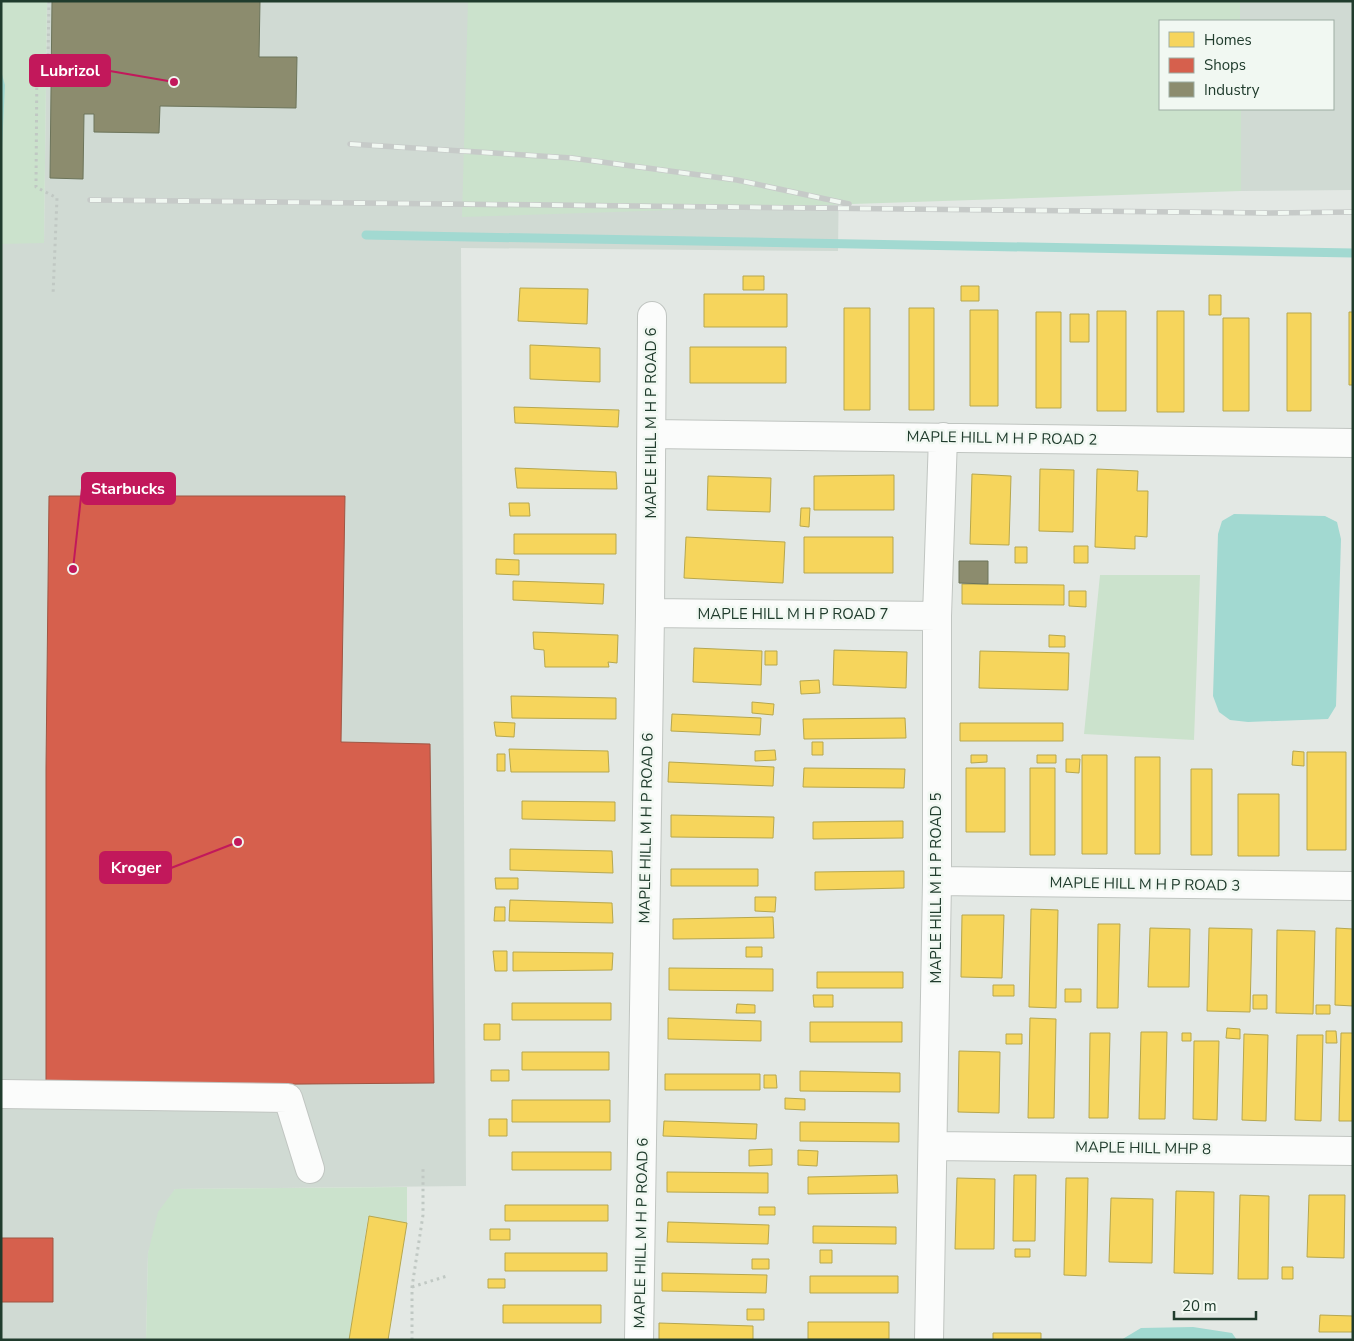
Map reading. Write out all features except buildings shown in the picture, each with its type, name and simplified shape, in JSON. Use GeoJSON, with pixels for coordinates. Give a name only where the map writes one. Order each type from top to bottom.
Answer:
{"type":"FeatureCollection","features":[{"type":"Feature","properties":{"kind":"street","name":"MAPLE HILL M H P ROAD 6"},"geometry":{"type":"LineString","coordinates":[[639,1340],[650,613],[652,316]]}},
{"type":"Feature","properties":{"kind":"street","name":"MAPLE HILL M H P ROAD 2"},"geometry":{"type":"LineString","coordinates":[[652,434],[1353,443]]}},
{"type":"Feature","properties":{"kind":"street","name":"MAPLE HILL M H P ROAD 5"},"geometry":{"type":"LineString","coordinates":[[929,1340],[936,881],[937,616],[943,437]]}},
{"type":"Feature","properties":{"kind":"street","name":"MAPLE HILL M H P ROAD 7"},"geometry":{"type":"LineString","coordinates":[[650,613],[937,616]]}},
{"type":"Feature","properties":{"kind":"street","name":"MAPLE HILL M H P ROAD 3"},"geometry":{"type":"LineString","coordinates":[[936,881],[1353,886]]}},
{"type":"Feature","properties":{"kind":"street"},"geometry":{"type":"LineString","coordinates":[[2,1094],[288,1098],[310,1169]]}},
{"type":"Feature","properties":{"kind":"street","name":"MAPLE HILL MHP 8"},"geometry":{"type":"LineString","coordinates":[[933,1146],[1353,1151]]}},
{"type":"Feature","properties":{"kind":"path"},"geometry":{"type":"LineString","coordinates":[[49,1],[48,57],[37,57],[36,187],[56,198],[53,295]]}},
{"type":"Feature","properties":{"kind":"path"},"geometry":{"type":"LineString","coordinates":[[412,1340],[412,1287],[423,1215],[423,1167]]}},
{"type":"Feature","properties":{"kind":"path"},"geometry":{"type":"LineString","coordinates":[[412,1287],[447,1276]]}},
{"type":"Feature","properties":{"kind":"shaded area"},"geometry":{"type":"Polygon","coordinates":[[[47,1],[841,1],[838,251],[461,248],[466,1186],[175,1189],[148,1253],[146,1340],[1,1340],[1,243],[44,243],[47,1]]]}},
{"type":"Feature","properties":{"kind":"shaded area"},"geometry":{"type":"Polygon","coordinates":[[[1240,1],[1353,1],[1353,190],[1241,191],[1241,110],[1334,110],[1334,20],[1240,20],[1240,1]]]}},
{"type":"Feature","properties":{"kind":"green space"},"geometry":{"type":"Polygon","coordinates":[[[1,1],[47,1],[44,243],[1,244],[1,1]]]}},
{"type":"Feature","properties":{"kind":"green space"},"geometry":{"type":"Polygon","coordinates":[[[468,1],[1240,1],[1240,20],[1159,20],[1159,110],[1241,110],[1241,191],[462,217],[468,1]]]}},
{"type":"Feature","properties":{"kind":"green space"},"geometry":{"type":"Polygon","coordinates":[[[1100,575],[1200,575],[1194,740],[1084,734],[1100,575]]]}},
{"type":"Feature","properties":{"kind":"green space"},"geometry":{"type":"Polygon","coordinates":[[[407,1187],[407,1223],[368,1217],[349,1340],[146,1340],[148,1253],[158,1212],[175,1189],[407,1187]]]}},
{"type":"Feature","properties":{"kind":"water"},"geometry":{"type":"Polygon","coordinates":[[[1,71],[5,85],[1,168],[1,71]]]}},
{"type":"Feature","properties":{"kind":"water"},"geometry":{"type":"Polygon","coordinates":[[[1234,514],[1325,516],[1337,522],[1341,539],[1336,706],[1328,719],[1248,722],[1230,720],[1219,712],[1213,696],[1218,534],[1222,521],[1234,514]]]}},
{"type":"Feature","properties":{"kind":"water"},"geometry":{"type":"Polygon","coordinates":[[[1193,1327],[1232,1333],[1237,1340],[1121,1340],[1141,1328],[1193,1327]]]}},
{"type":"Feature","properties":{"kind":"waterway"},"geometry":{"type":"LineString","coordinates":[[366,235],[1353,253]]}},
{"type":"Feature","properties":{"kind":"railway"},"geometry":{"type":"LineString","coordinates":[[350,144],[572,158],[737,180],[849,204]]}},
{"type":"Feature","properties":{"kind":"railway"},"geometry":{"type":"LineString","coordinates":[[90,200],[1270,213],[1353,212]]}},
{"type":"Feature","properties":{"kind":"place","name":"Lubrizol"},"geometry":{"type":"Point","coordinates":[174,82]}},
{"type":"Feature","properties":{"kind":"place","name":"Starbucks"},"geometry":{"type":"Point","coordinates":[73,569]}},
{"type":"Feature","properties":{"kind":"place","name":"Kroger"},"geometry":{"type":"Point","coordinates":[238,842]}}]}
